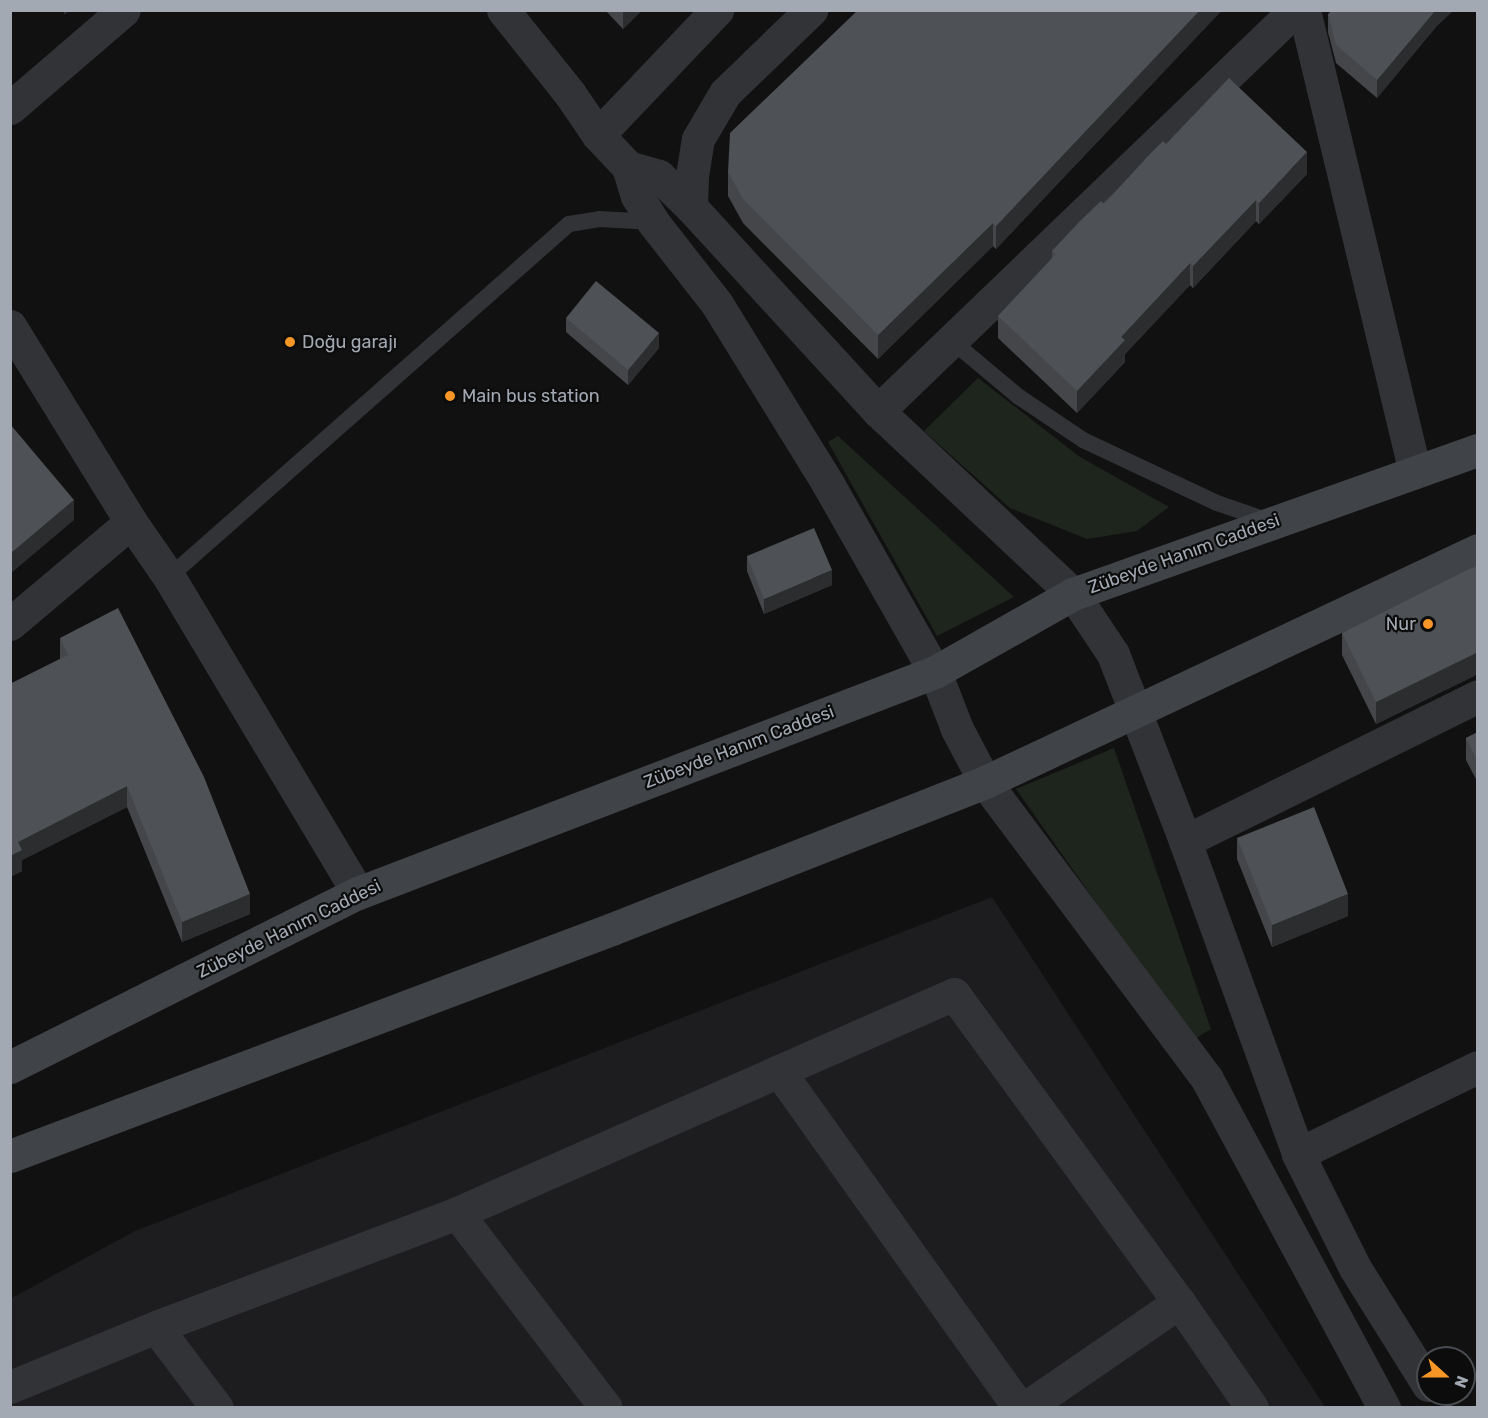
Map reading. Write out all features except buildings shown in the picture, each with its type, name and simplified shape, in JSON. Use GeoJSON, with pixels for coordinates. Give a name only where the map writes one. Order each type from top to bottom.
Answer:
{"type":"FeatureCollection","features":[{"type":"Feature","properties":{"kind":"main road","name":"Zübeyde Hanım Caddesi"},"geometry":{"type":"LineString","coordinates":[[10,1068],[358,893],[934,672],[1073,594],[1478,450]]}},
{"type":"Feature","properties":{"kind":"main road"},"geometry":{"type":"LineString","coordinates":[[10,1156],[612,929],[985,782],[1478,550]]}},
{"type":"Feature","properties":{"kind":"street"},"geometry":{"type":"LineString","coordinates":[[10,108],[124,10]]}},
{"type":"Feature","properties":{"kind":"street"},"geometry":{"type":"LineString","coordinates":[[503,10],[570,94],[598,135],[628,167],[637,196],[653,222],[717,304],[828,484],[934,672],[957,729],[985,782],[1207,1079],[1384,1407]]}},
{"type":"Feature","properties":{"kind":"street"},"geometry":{"type":"LineString","coordinates":[[598,135],[717,10]]}},
{"type":"Feature","properties":{"kind":"street"},"geometry":{"type":"LineString","coordinates":[[691,207],[692,176],[698,139],[725,93],[811,10]]}},
{"type":"Feature","properties":{"kind":"street"},"geometry":{"type":"LineString","coordinates":[[878,411],[1295,10]]}},
{"type":"Feature","properties":{"kind":"street"},"geometry":{"type":"LineString","coordinates":[[1304,10],[1415,472]]}},
{"type":"Feature","properties":{"kind":"street"},"geometry":{"type":"LineString","coordinates":[[628,167],[658,176],[691,207],[878,411],[1073,594],[1113,654],[1185,841],[1298,1154],[1355,1268],[1416,1366]]}},
{"type":"Feature","properties":{"kind":"street"},"geometry":{"type":"LineString","coordinates":[[10,326],[131,522],[169,578],[358,893]]}},
{"type":"Feature","properties":{"kind":"street"},"geometry":{"type":"LineString","coordinates":[[10,624],[131,522]]}},
{"type":"Feature","properties":{"kind":"street"},"geometry":{"type":"LineString","coordinates":[[1185,841],[1478,696]]}},
{"type":"Feature","properties":{"kind":"street"},"geometry":{"type":"LineString","coordinates":[[10,1388],[156,1327],[457,1213],[954,994],[1179,1302],[1252,1407]]}},
{"type":"Feature","properties":{"kind":"street"},"geometry":{"type":"LineString","coordinates":[[1298,1154],[1478,1067]]}},
{"type":"Feature","properties":{"kind":"street"},"geometry":{"type":"LineString","coordinates":[[779,1071],[1019,1407]]}},
{"type":"Feature","properties":{"kind":"street"},"geometry":{"type":"LineString","coordinates":[[457,1213],[606,1407]]}},
{"type":"Feature","properties":{"kind":"street"},"geometry":{"type":"LineString","coordinates":[[1025,1407],[1179,1302]]}},
{"type":"Feature","properties":{"kind":"street"},"geometry":{"type":"LineString","coordinates":[[156,1327],[218,1407]]}},
{"type":"Feature","properties":{"kind":"lane"},"geometry":{"type":"LineString","coordinates":[[169,578],[569,224],[600,219],[653,222]]}},
{"type":"Feature","properties":{"kind":"lane"},"geometry":{"type":"LineString","coordinates":[[952,340],[1019,397],[1083,440],[1217,503],[1273,523]]}},
{"type":"Feature","properties":{"kind":"shaded area"},"geometry":{"type":"Polygon","coordinates":[[[978,378],[1080,457],[1169,507],[1137,531],[1087,539],[1010,508],[924,431],[978,378]]]}},
{"type":"Feature","properties":{"kind":"shaded area"},"geometry":{"type":"Polygon","coordinates":[[[838,436],[1014,597],[937,636],[828,442],[838,436]]]}},
{"type":"Feature","properties":{"kind":"shaded area"},"geometry":{"type":"Polygon","coordinates":[[[1114,748],[1211,1029],[1193,1040],[1016,789],[1114,748]]]}},
{"type":"Feature","properties":{"kind":"shaded area"},"geometry":{"type":"Polygon","coordinates":[[[992,897],[1325,1407],[11,1407],[10,1299],[135,1231],[992,897]]]}},
{"type":"Feature","properties":{"kind":"place","name":"Doğu garajı"},"geometry":{"type":"Point","coordinates":[290,342]}},
{"type":"Feature","properties":{"kind":"place","name":"Main bus station"},"geometry":{"type":"Point","coordinates":[450,396]}},
{"type":"Feature","properties":{"kind":"place","name":"Nur"},"geometry":{"type":"Point","coordinates":[1428,624]}}]}
